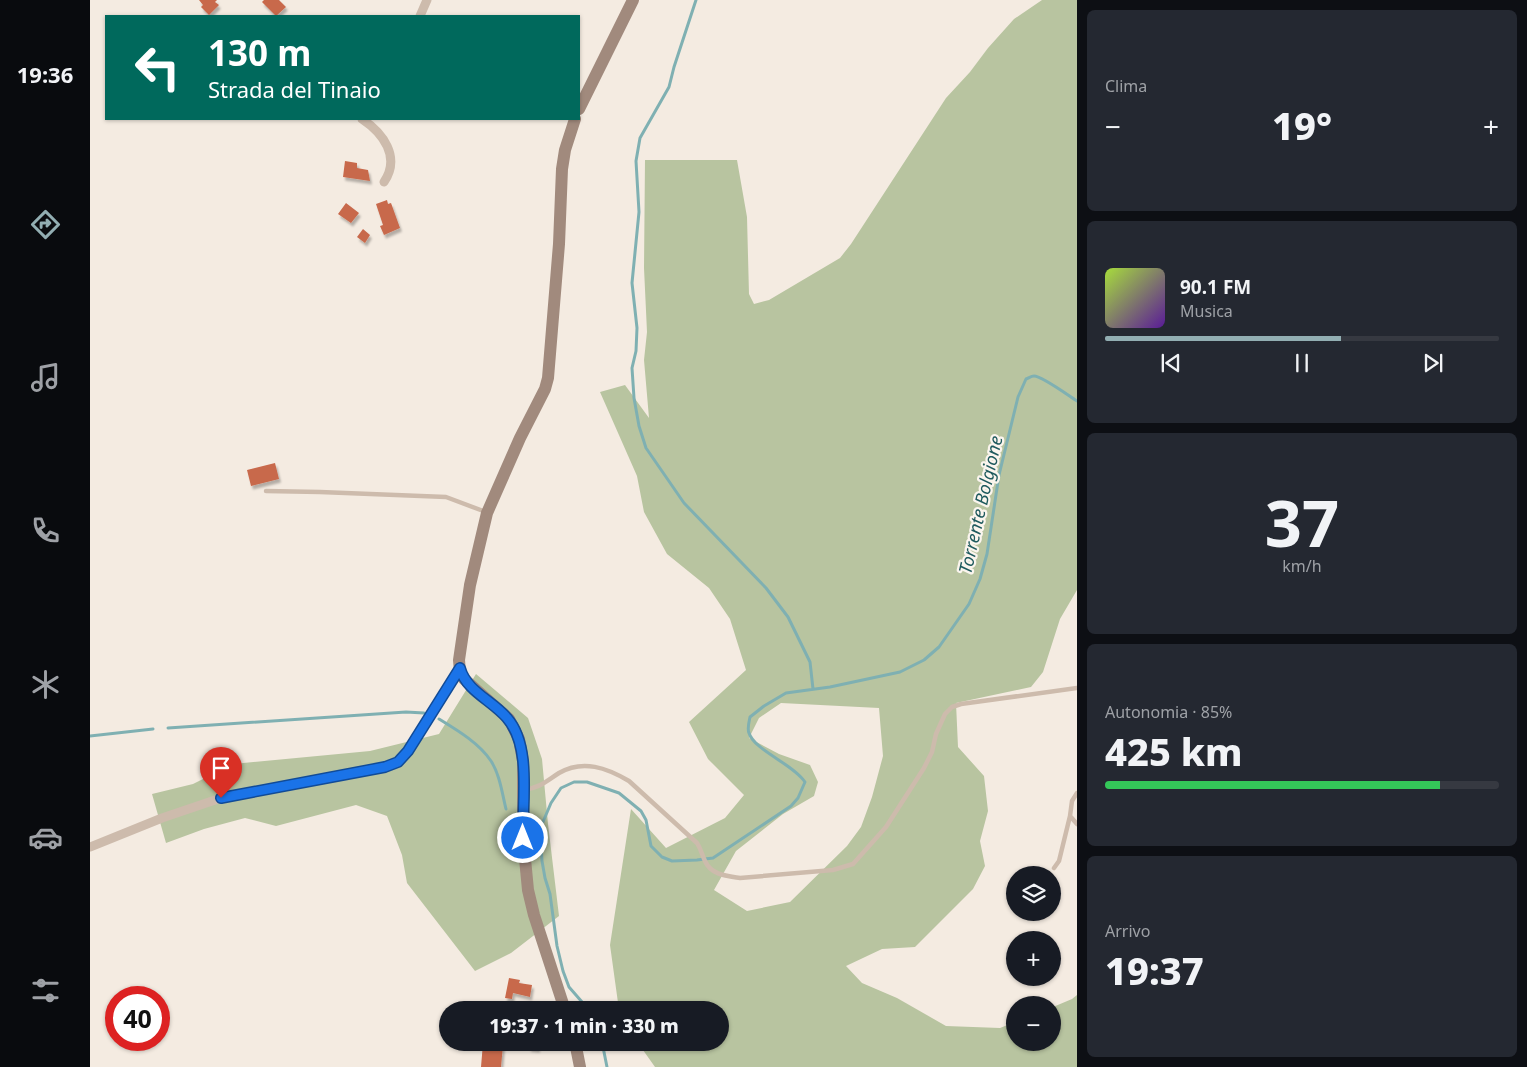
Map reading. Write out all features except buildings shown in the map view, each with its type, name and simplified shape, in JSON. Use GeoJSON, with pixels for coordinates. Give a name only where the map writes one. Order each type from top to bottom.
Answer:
{"type":"FeatureCollection","features":[{"type":"Feature","properties":{"kind":"street"},"geometry":{"type":"LineString","coordinates":[[420,15],[427,0]]}},
{"type":"Feature","properties":{"kind":"street"},"geometry":{"type":"LineString","coordinates":[[580,107],[633,0]]}},
{"type":"Feature","properties":{"kind":"street"},"geometry":{"type":"LineString","coordinates":[[363,120],[382,135],[387,144],[390,155],[390,174],[384,182]]}},
{"type":"Feature","properties":{"kind":"street"},"geometry":{"type":"LineString","coordinates":[[562,1001],[534,915],[528,890],[523,838],[522,753],[515,728],[504,714],[466,682],[460,668],[459,651],[470,585],[487,513],[512,456],[545,389],[548,378],[559,244],[561,174],[565,150],[575,120]]}},
{"type":"Feature","properties":{"kind":"street"},"geometry":{"type":"LineString","coordinates":[[90,847],[162,818],[221,798],[385,767],[398,762],[408,751],[460,668]]}},
{"type":"Feature","properties":{"kind":"street"},"geometry":{"type":"LineString","coordinates":[[577,1051],[580,1067]]}},
{"type":"Feature","properties":{"kind":"lane"},"geometry":{"type":"LineString","coordinates":[[266,492],[320,492],[446,498],[487,513]]}},
{"type":"Feature","properties":{"kind":"lane"},"geometry":{"type":"LineString","coordinates":[[523,790],[540,786],[561,772],[576,767],[602,768],[616,773],[629,781],[697,843],[711,870],[725,876],[740,878],[833,870],[853,864],[886,827],[924,768],[932,752],[936,734],[945,714],[952,708],[961,704],[1077,688]]}},
{"type":"Feature","properties":{"kind":"lane"},"geometry":{"type":"LineString","coordinates":[[1055,866],[1059,861],[1072,801],[1077,793]]}},
{"type":"Feature","properties":{"kind":"lane"},"geometry":{"type":"LineString","coordinates":[[1070,816],[1077,824]]}},
{"type":"Feature","properties":{"kind":"green space"},"geometry":{"type":"Polygon","coordinates":[[[1042,0],[1077,0],[1077,590],[1060,619],[1043,672],[1031,687],[956,703],[958,747],[984,776],[988,811],[980,841],[985,866],[973,889],[915,947],[882,949],[846,966],[862,983],[897,998],[946,1026],[1000,1028],[1006,1026],[1006,1051],[1061,1051],[1061,1004],[1077,995],[1077,1067],[655,1067],[644,1051],[729,1051],[729,1001],[618,1001],[610,945],[631,809],[666,848],[725,818],[744,795],[708,759],[689,722],[746,670],[730,619],[709,588],[667,554],[644,512],[637,476],[600,392],[625,385],[649,418],[644,360],[647,332],[644,268],[645,160],[737,160],[747,217],[749,294],[754,304],[769,300],[840,258],[946,98],[970,72],[1014,19],[1042,0]],[[781,703],[759,718],[749,738],[779,754],[810,765],[818,782],[814,796],[783,814],[736,851],[714,890],[747,911],[790,902],[847,846],[861,827],[872,797],[883,756],[879,708],[781,703]]]}},
{"type":"Feature","properties":{"kind":"green space"},"geometry":{"type":"Polygon","coordinates":[[[476,674],[528,718],[542,759],[559,916],[511,953],[475,971],[407,883],[402,855],[387,816],[356,805],[276,826],[245,818],[204,829],[166,843],[152,794],[193,784],[233,764],[370,751],[439,734],[476,674]]]}},
{"type":"Feature","properties":{"kind":"waterway"},"geometry":{"type":"LineString","coordinates":[[696,0],[669,87],[640,138],[636,161],[639,212],[632,283],[637,328],[636,351],[632,368],[634,398],[639,426],[646,448],[684,503],[766,588],[788,617],[810,662],[813,689]]}},
{"type":"Feature","properties":{"kind":"waterway","name":"Torrente Bolgione"},"geometry":{"type":"LineString","coordinates":[[581,1001],[569,987],[563,971],[557,946],[550,894],[542,861],[540,829],[551,803],[561,788],[574,782],[587,782],[619,793],[641,811],[646,820],[651,846],[662,857],[672,861],[713,858],[791,806],[798,798],[805,782],[792,769],[752,739],[748,730],[750,717],[786,693],[830,687],[900,672],[924,660],[939,647],[969,604],[980,579],[987,554],[999,475],[1018,397],[1026,379],[1033,376],[1038,377],[1077,401]]}},
{"type":"Feature","properties":{"kind":"waterway"},"geometry":{"type":"LineString","coordinates":[[168,728],[406,712],[424,713]]}},
{"type":"Feature","properties":{"kind":"waterway"},"geometry":{"type":"LineString","coordinates":[[439,719],[460,732],[486,754],[499,778],[506,809]]}},
{"type":"Feature","properties":{"kind":"waterway"},"geometry":{"type":"LineString","coordinates":[[90,736],[153,729]]}},
{"type":"Feature","properties":{"kind":"waterway","name":"Torrente Bolgione"},"geometry":{"type":"LineString","coordinates":[[604,1051],[607,1067]]}},
{"type":"Feature","properties":{"kind":"route"},"geometry":{"type":"LineString","coordinates":[[221,798],[385,767],[398,762],[408,751],[460,668],[466,682],[509,719],[518,736],[523,761],[523,838]]}}]}
